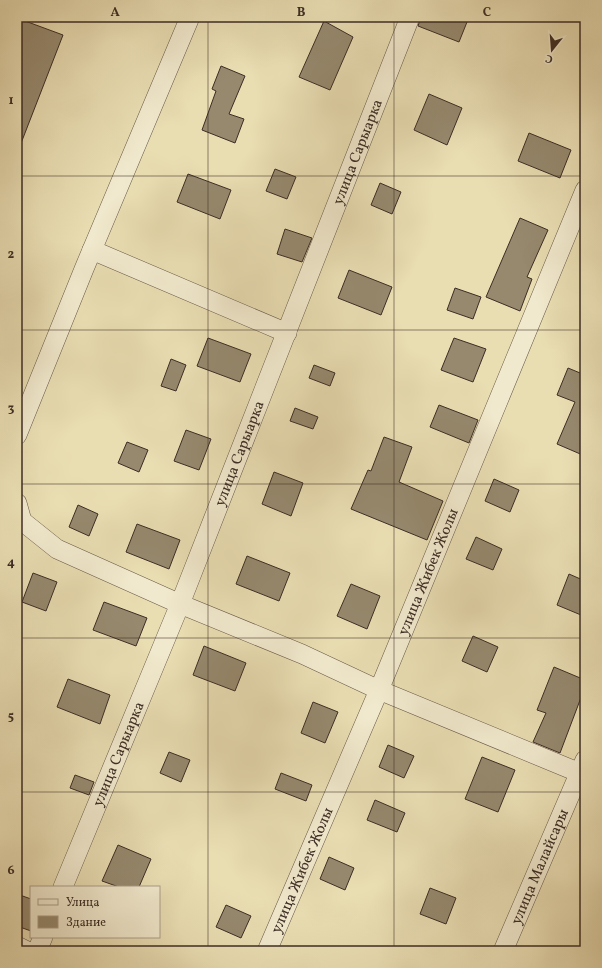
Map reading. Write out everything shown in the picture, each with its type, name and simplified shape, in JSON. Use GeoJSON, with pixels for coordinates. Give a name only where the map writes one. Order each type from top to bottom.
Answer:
{"type":"FeatureCollection","features":[{"type":"Feature","properties":{"kind":"street"},"geometry":{"type":"LineString","coordinates":[[17,435],[92,250],[190,17]]}},
{"type":"Feature","properties":{"kind":"street","name":"улица Сарыарка"},"geometry":{"type":"LineString","coordinates":[[63,886],[180,604],[410,17]]}},
{"type":"Feature","properties":{"kind":"street","name":"улица Жибек Жолы"},"geometry":{"type":"LineString","coordinates":[[267,951],[379,690],[585,190]]}},
{"type":"Feature","properties":{"kind":"street"},"geometry":{"type":"LineString","coordinates":[[92,250],[287,333]]}},
{"type":"Feature","properties":{"kind":"street"},"geometry":{"type":"LineString","coordinates":[[17,503],[20,522],[57,549],[180,604],[302,654],[379,690],[582,766]]}},
{"type":"Feature","properties":{"kind":"street","name":"улица Малайсары"},"geometry":{"type":"LineString","coordinates":[[503,951],[582,766]]}},
{"type":"Feature","properties":{"kind":"street"},"geometry":{"type":"LineString","coordinates":[[37,951],[43,938]]}},
{"type":"Feature","properties":{"kind":"street"},"geometry":{"type":"LineString","coordinates":[[17,946],[27,951]]}},
{"type":"Feature","properties":{"kind":"building"},"geometry":{"type":"Polygon","coordinates":[[[421,17],[469,17],[459,42],[418,26],[421,17]]]}},
{"type":"Feature","properties":{"kind":"building"},"geometry":{"type":"Polygon","coordinates":[[[17,18],[63,35],[18,151],[17,151],[17,18]]]}},
{"type":"Feature","properties":{"kind":"building"},"geometry":{"type":"Polygon","coordinates":[[[324,21],[353,37],[330,90],[299,77],[324,21]]]}},
{"type":"Feature","properties":{"kind":"building"},"geometry":{"type":"Polygon","coordinates":[[[221,66],[245,76],[229,114],[244,119],[235,143],[202,130],[216,91],[212,89],[221,66]]]}},
{"type":"Feature","properties":{"kind":"building"},"geometry":{"type":"Polygon","coordinates":[[[429,94],[462,108],[447,145],[414,130],[429,94]]]}},
{"type":"Feature","properties":{"kind":"building"},"geometry":{"type":"Polygon","coordinates":[[[529,133],[571,150],[560,178],[518,161],[529,133]]]}},
{"type":"Feature","properties":{"kind":"building"},"geometry":{"type":"Polygon","coordinates":[[[275,169],[296,177],[287,199],[266,191],[275,169]]]}},
{"type":"Feature","properties":{"kind":"building"},"geometry":{"type":"Polygon","coordinates":[[[188,174],[231,190],[220,219],[177,202],[188,174]]]}},
{"type":"Feature","properties":{"kind":"building"},"geometry":{"type":"Polygon","coordinates":[[[380,183],[401,192],[392,214],[371,205],[380,183]]]}},
{"type":"Feature","properties":{"kind":"building"},"geometry":{"type":"Polygon","coordinates":[[[520,218],[548,230],[527,277],[532,279],[520,311],[486,297],[520,218]]]}},
{"type":"Feature","properties":{"kind":"building"},"geometry":{"type":"Polygon","coordinates":[[[285,229],[312,238],[302,262],[277,254],[285,229]]]}},
{"type":"Feature","properties":{"kind":"building"},"geometry":{"type":"Polygon","coordinates":[[[349,270],[392,287],[381,315],[338,298],[349,270]]]}},
{"type":"Feature","properties":{"kind":"building"},"geometry":{"type":"Polygon","coordinates":[[[455,288],[481,297],[473,319],[447,310],[455,288]]]}},
{"type":"Feature","properties":{"kind":"building"},"geometry":{"type":"Polygon","coordinates":[[[208,338],[251,354],[240,382],[197,366],[208,338]]]}},
{"type":"Feature","properties":{"kind":"building"},"geometry":{"type":"Polygon","coordinates":[[[454,338],[486,349],[473,382],[441,370],[454,338]]]}},
{"type":"Feature","properties":{"kind":"building"},"geometry":{"type":"Polygon","coordinates":[[[171,359],[186,365],[176,391],[161,386],[171,359]]]}},
{"type":"Feature","properties":{"kind":"building"},"geometry":{"type":"Polygon","coordinates":[[[314,365],[335,373],[330,386],[309,378],[314,365]]]}},
{"type":"Feature","properties":{"kind":"building"},"geometry":{"type":"Polygon","coordinates":[[[568,368],[585,375],[585,456],[557,444],[575,402],[557,395],[568,368]]]}},
{"type":"Feature","properties":{"kind":"building"},"geometry":{"type":"Polygon","coordinates":[[[439,405],[478,420],[469,443],[430,427],[439,405]]]}},
{"type":"Feature","properties":{"kind":"building"},"geometry":{"type":"Polygon","coordinates":[[[295,408],[318,417],[313,429],[290,421],[295,408]]]}},
{"type":"Feature","properties":{"kind":"building"},"geometry":{"type":"Polygon","coordinates":[[[186,430],[211,439],[199,470],[174,461],[186,430]]]}},
{"type":"Feature","properties":{"kind":"building"},"geometry":{"type":"Polygon","coordinates":[[[384,437],[412,447],[399,482],[443,501],[427,540],[351,509],[368,470],[371,471],[384,437]]]}},
{"type":"Feature","properties":{"kind":"building"},"geometry":{"type":"Polygon","coordinates":[[[127,442],[148,450],[139,472],[118,463],[127,442]]]}},
{"type":"Feature","properties":{"kind":"building"},"geometry":{"type":"Polygon","coordinates":[[[274,472],[303,483],[291,516],[262,504],[274,472]]]}},
{"type":"Feature","properties":{"kind":"building"},"geometry":{"type":"Polygon","coordinates":[[[494,479],[519,490],[510,512],[485,501],[494,479]]]}},
{"type":"Feature","properties":{"kind":"building"},"geometry":{"type":"Polygon","coordinates":[[[78,505],[98,514],[89,536],[69,527],[78,505]]]}},
{"type":"Feature","properties":{"kind":"building"},"geometry":{"type":"Polygon","coordinates":[[[137,524],[180,540],[169,569],[126,552],[137,524]]]}},
{"type":"Feature","properties":{"kind":"building"},"geometry":{"type":"Polygon","coordinates":[[[476,537],[502,549],[493,570],[466,559],[476,537]]]}},
{"type":"Feature","properties":{"kind":"building"},"geometry":{"type":"Polygon","coordinates":[[[247,556],[290,573],[279,601],[236,584],[247,556]]]}},
{"type":"Feature","properties":{"kind":"building"},"geometry":{"type":"Polygon","coordinates":[[[33,573],[57,582],[46,611],[22,602],[33,573]]]}},
{"type":"Feature","properties":{"kind":"building"},"geometry":{"type":"Polygon","coordinates":[[[569,574],[585,581],[585,605],[581,615],[557,605],[569,574]]]}},
{"type":"Feature","properties":{"kind":"building"},"geometry":{"type":"Polygon","coordinates":[[[351,584],[380,596],[367,629],[337,616],[351,584]]]}},
{"type":"Feature","properties":{"kind":"building"},"geometry":{"type":"Polygon","coordinates":[[[104,602],[147,618],[136,646],[93,630],[104,602]]]}},
{"type":"Feature","properties":{"kind":"building"},"geometry":{"type":"Polygon","coordinates":[[[473,636],[498,647],[487,672],[462,661],[473,636]]]}},
{"type":"Feature","properties":{"kind":"building"},"geometry":{"type":"Polygon","coordinates":[[[204,646],[246,663],[235,691],[193,675],[204,646]]]}},
{"type":"Feature","properties":{"kind":"building"},"geometry":{"type":"Polygon","coordinates":[[[554,667],[585,680],[585,687],[560,753],[533,742],[546,713],[537,710],[554,667]]]}},
{"type":"Feature","properties":{"kind":"building"},"geometry":{"type":"Polygon","coordinates":[[[68,679],[110,695],[100,724],[57,707],[68,679]]]}},
{"type":"Feature","properties":{"kind":"building"},"geometry":{"type":"Polygon","coordinates":[[[313,702],[338,712],[325,743],[301,733],[313,702]]]}},
{"type":"Feature","properties":{"kind":"building"},"geometry":{"type":"Polygon","coordinates":[[[388,745],[414,756],[404,778],[379,767],[388,745]]]}},
{"type":"Feature","properties":{"kind":"building"},"geometry":{"type":"Polygon","coordinates":[[[169,752],[190,760],[181,782],[160,773],[169,752]]]}},
{"type":"Feature","properties":{"kind":"building"},"geometry":{"type":"Polygon","coordinates":[[[482,757],[515,770],[498,812],[465,799],[482,757]]]}},
{"type":"Feature","properties":{"kind":"building"},"geometry":{"type":"Polygon","coordinates":[[[281,773],[312,785],[306,801],[275,789],[281,773]]]}},
{"type":"Feature","properties":{"kind":"building"},"geometry":{"type":"Polygon","coordinates":[[[75,775],[94,782],[89,795],[70,788],[75,775]]]}},
{"type":"Feature","properties":{"kind":"building"},"geometry":{"type":"Polygon","coordinates":[[[375,800],[405,813],[397,832],[367,820],[375,800]]]}},
{"type":"Feature","properties":{"kind":"building"},"geometry":{"type":"Polygon","coordinates":[[[118,845],[151,859],[139,886],[116,886],[102,881],[118,845]]]}},
{"type":"Feature","properties":{"kind":"building"},"geometry":{"type":"Polygon","coordinates":[[[329,857],[354,868],[345,890],[320,879],[329,857]]]}},
{"type":"Feature","properties":{"kind":"building"},"geometry":{"type":"Polygon","coordinates":[[[430,888],[456,898],[446,924],[420,914],[430,888]]]}},
{"type":"Feature","properties":{"kind":"building"},"geometry":{"type":"Polygon","coordinates":[[[17,894],[30,899],[30,931],[17,926],[17,894]]]}},
{"type":"Feature","properties":{"kind":"building"},"geometry":{"type":"Polygon","coordinates":[[[226,905],[251,916],[241,938],[216,927],[226,905]]]}}]}
